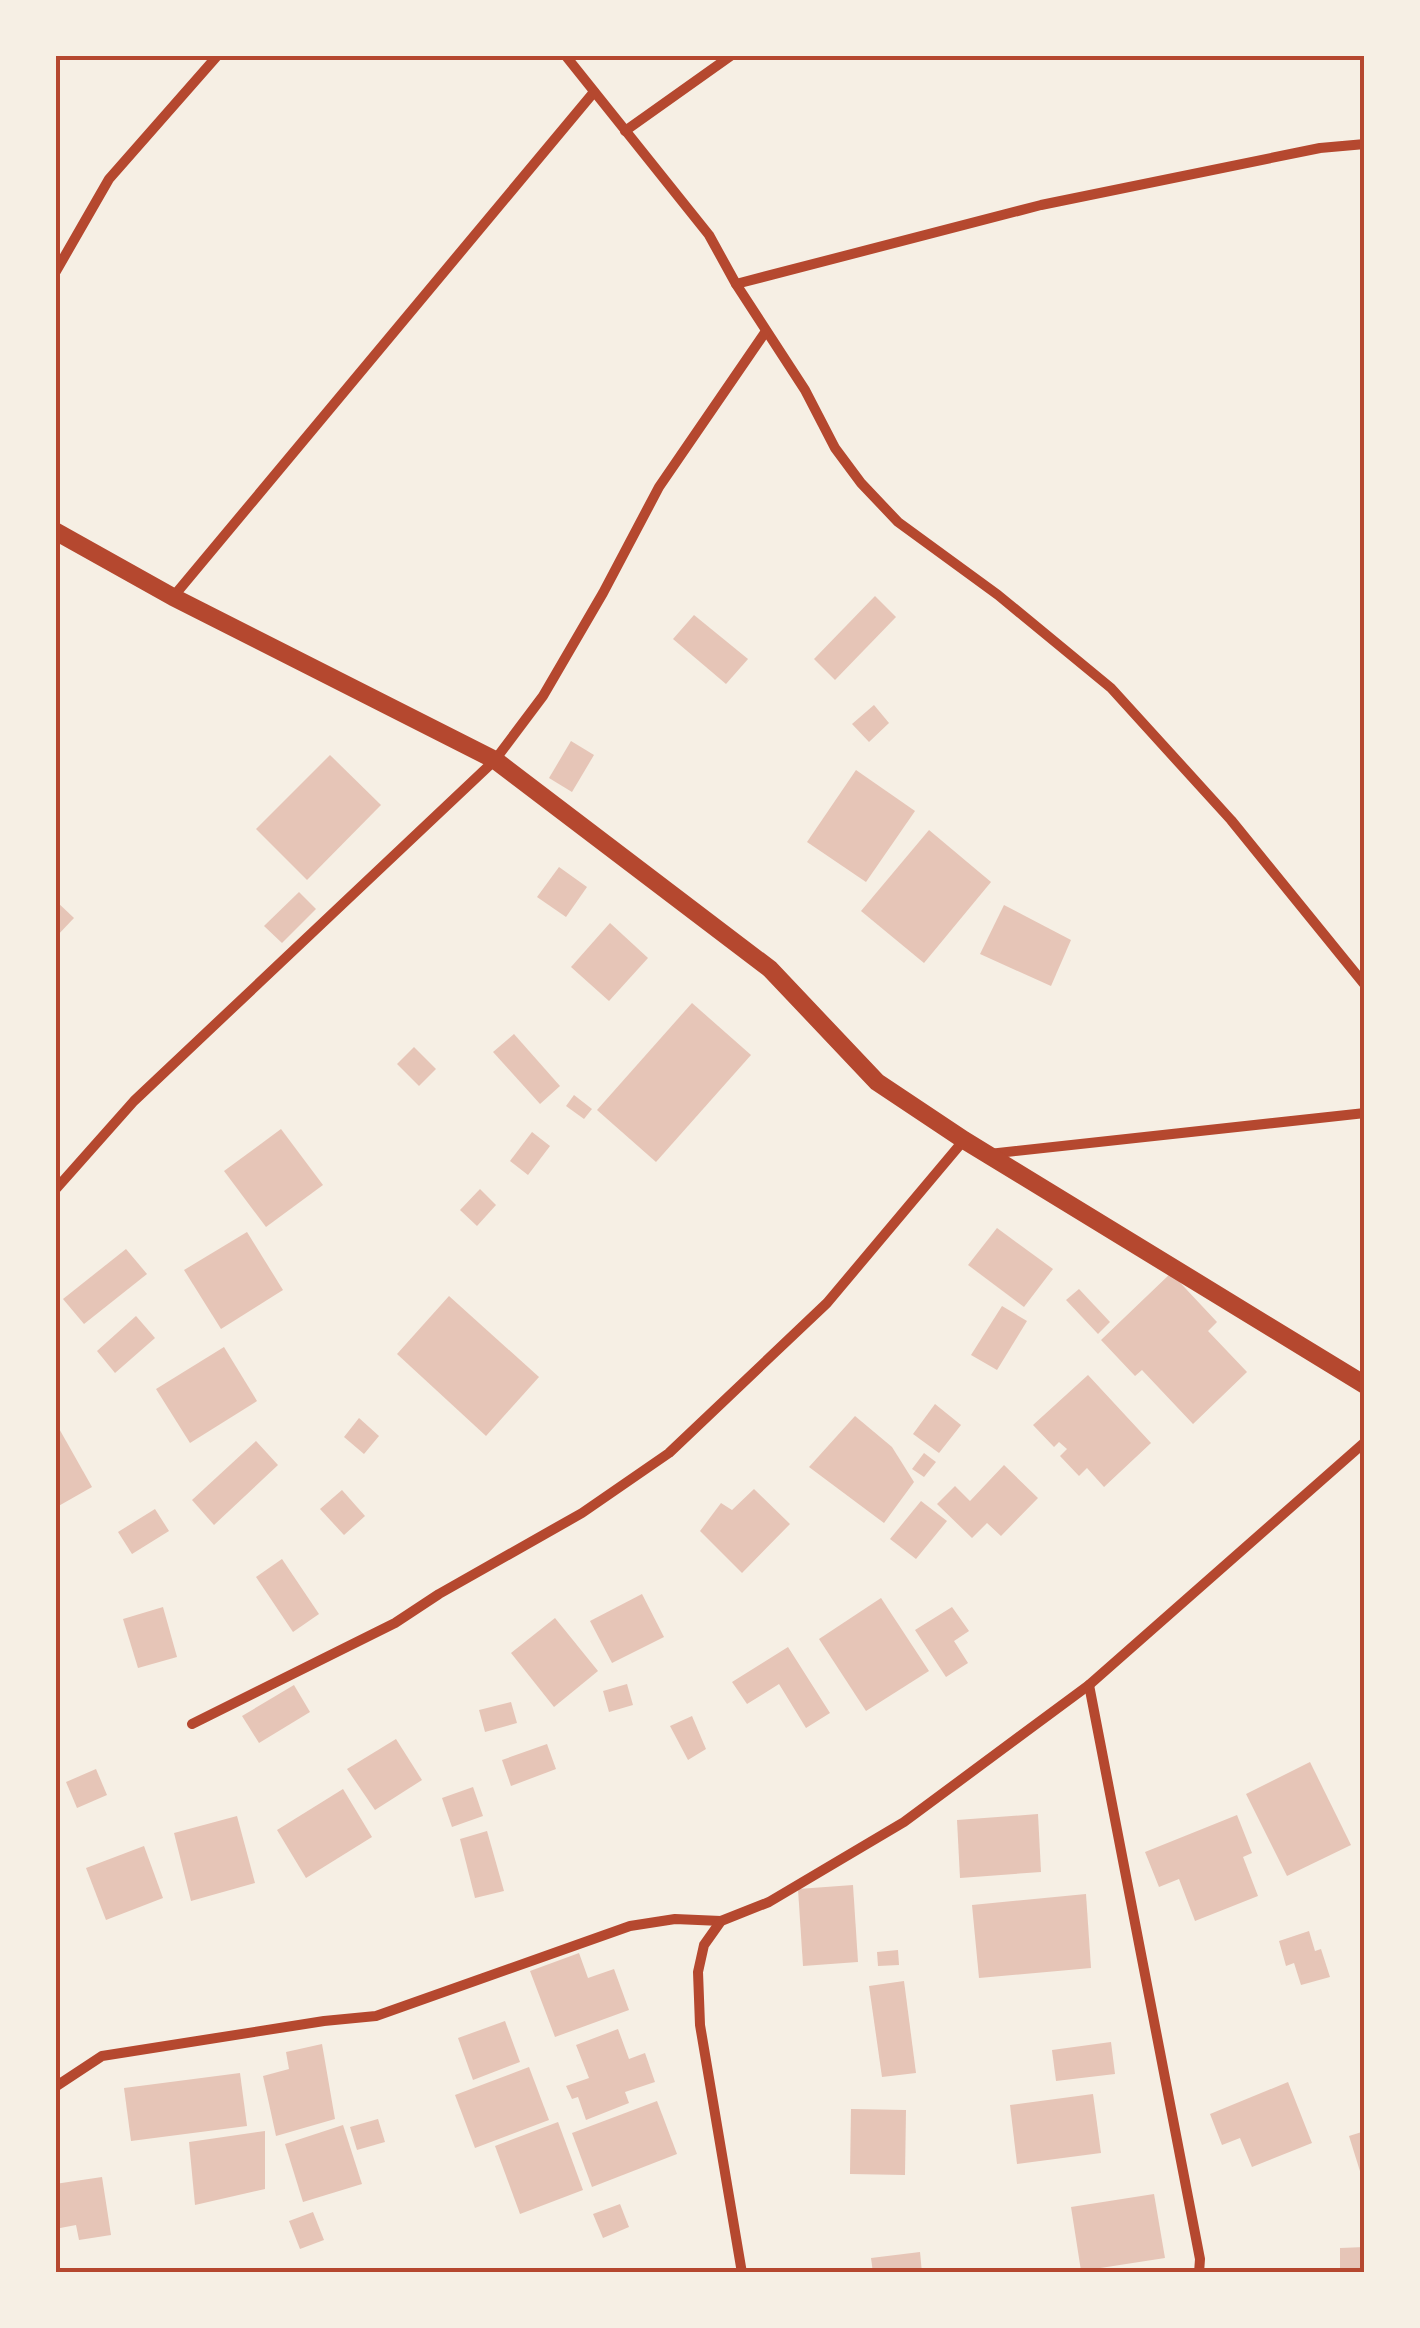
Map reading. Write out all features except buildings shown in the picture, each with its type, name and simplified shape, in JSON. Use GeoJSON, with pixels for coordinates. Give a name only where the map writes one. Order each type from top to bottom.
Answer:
{"type":"FeatureCollection","features":[{"type":"Feature","properties":{"kind":"street"},"geometry":{"type":"LineString","coordinates":[[55,274],[109,179],[218,55]]}},
{"type":"Feature","properties":{"kind":"street"},"geometry":{"type":"LineString","coordinates":[[565,55],[709,235],[835,448],[862,483],[898,522],[998,595],[1111,688],[1230,820],[1365,985]]}},
{"type":"Feature","properties":{"kind":"street"},"geometry":{"type":"LineString","coordinates":[[625,130],[732,55]]}},
{"type":"Feature","properties":{"kind":"street"},"geometry":{"type":"LineString","coordinates":[[173,596],[594,92]]}},
{"type":"Feature","properties":{"kind":"street"},"geometry":{"type":"LineString","coordinates":[[736,284],[1040,205],[1320,148],[1365,144]]}},
{"type":"Feature","properties":{"kind":"street"},"geometry":{"type":"LineString","coordinates":[[55,1190],[134,1101],[496,760],[543,696],[659,487],[766,331]]}},
{"type":"Feature","properties":{"kind":"street"},"geometry":{"type":"LineString","coordinates":[[55,531],[173,596],[496,760],[770,969],[877,1082],[964,1140],[1365,1385]]}},
{"type":"Feature","properties":{"kind":"street"},"geometry":{"type":"LineString","coordinates":[[989,1154],[1365,1113]]}},
{"type":"Feature","properties":{"kind":"street"},"geometry":{"type":"LineString","coordinates":[[192,1724],[394,1623],[582,1512],[669,1454],[827,1303],[964,1140]]}},
{"type":"Feature","properties":{"kind":"street"},"geometry":{"type":"LineString","coordinates":[[55,2087],[102,2056],[376,2016],[630,1926],[675,1919],[721,1922],[770,1902],[904,1822],[1090,1685],[1365,1442]]}},
{"type":"Feature","properties":{"kind":"street"},"geometry":{"type":"LineString","coordinates":[[1090,1685],[1197,2240],[1199,2273]]}},
{"type":"Feature","properties":{"kind":"street"},"geometry":{"type":"LineString","coordinates":[[721,1922],[704,1945],[698,1972],[700,2026],[742,2273]]}}]}
